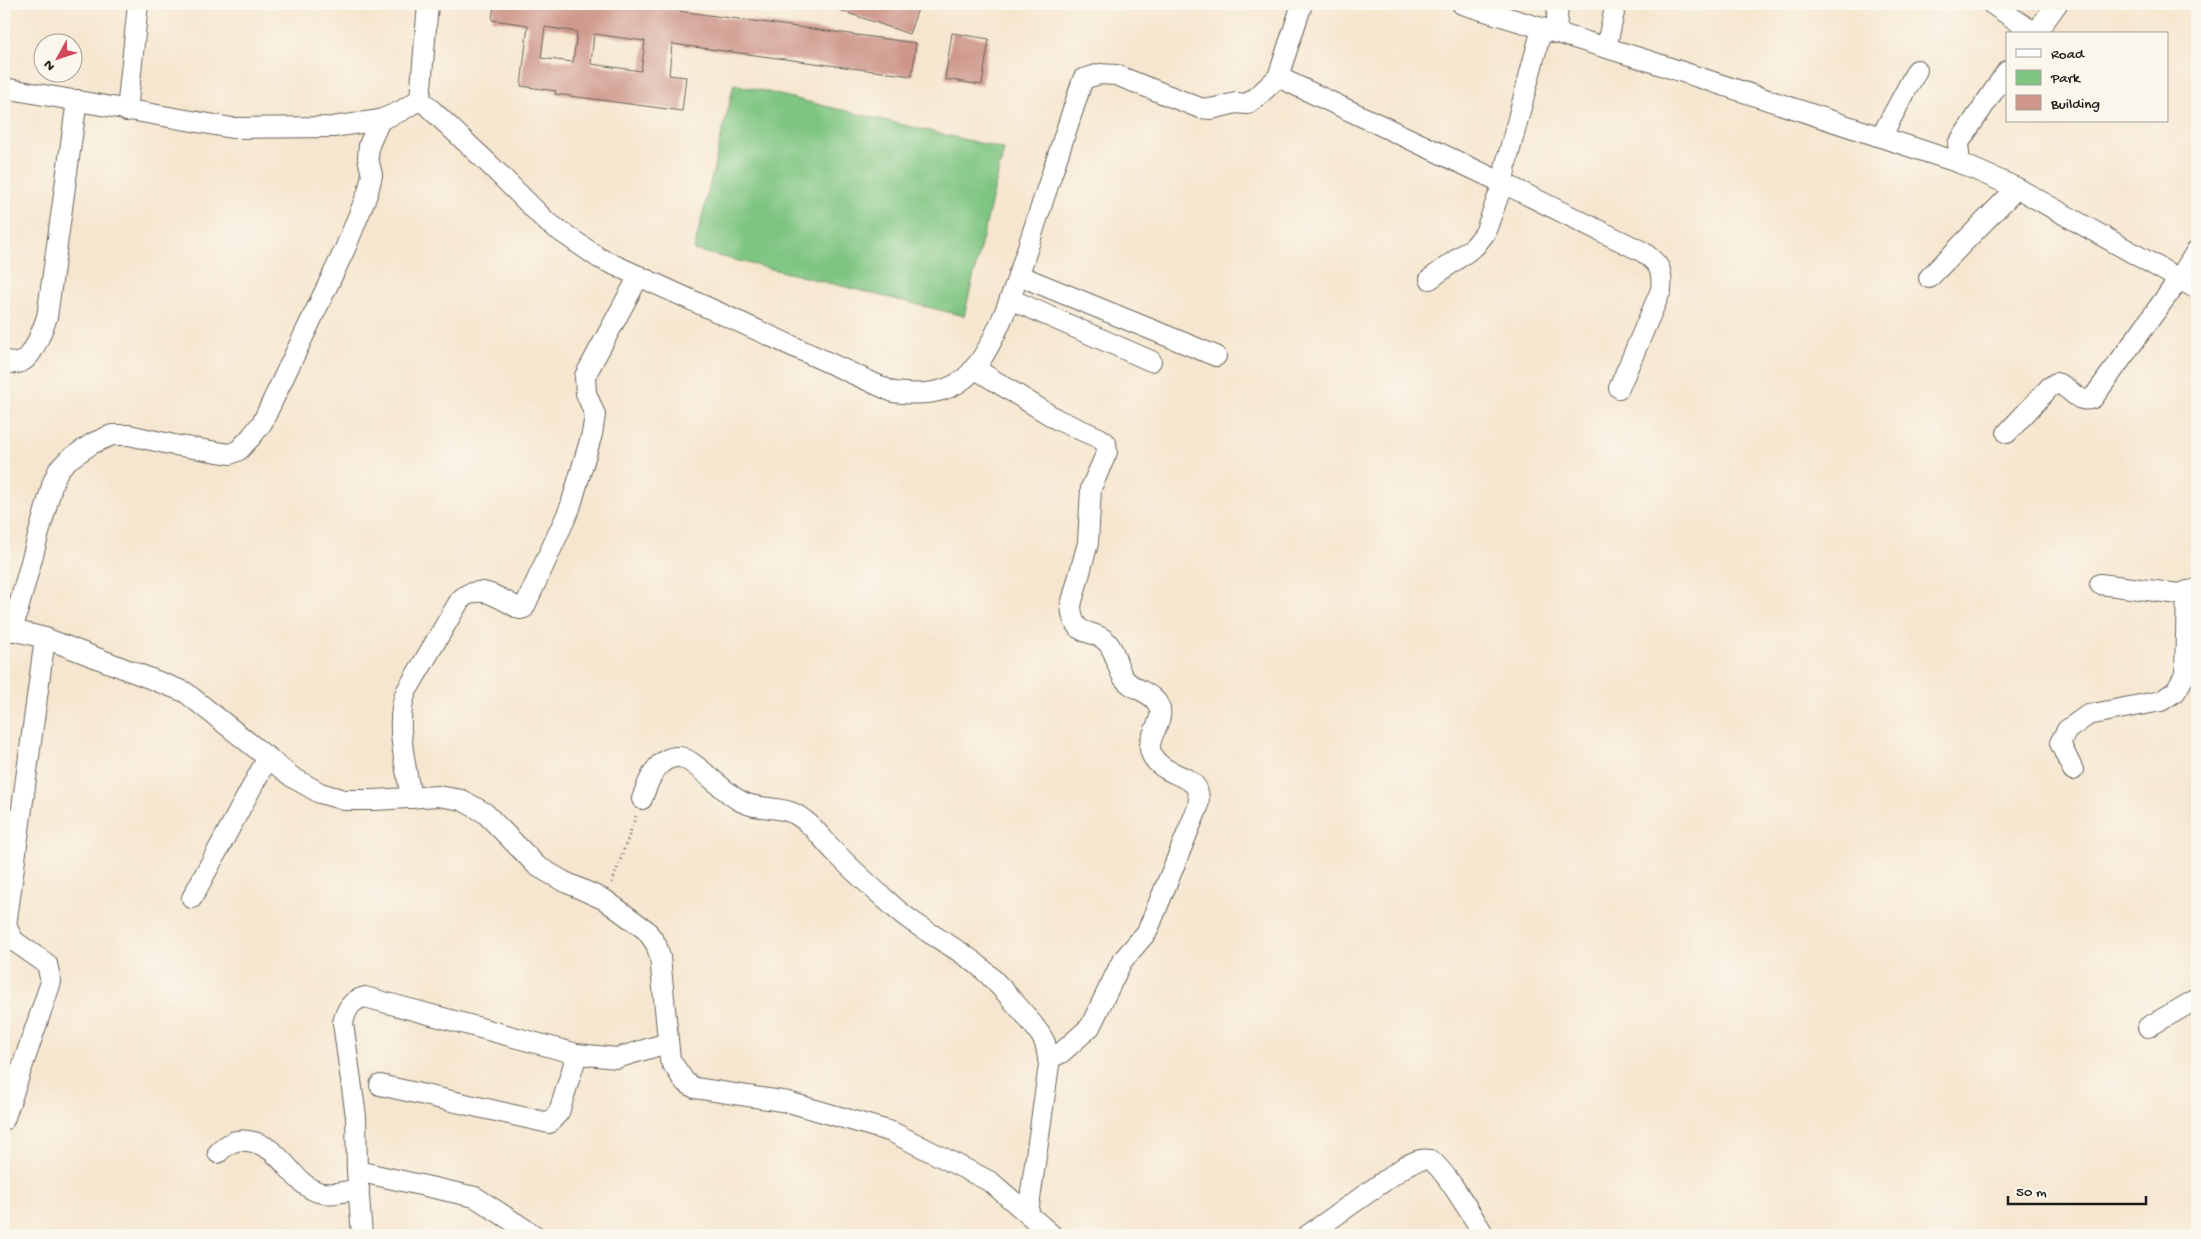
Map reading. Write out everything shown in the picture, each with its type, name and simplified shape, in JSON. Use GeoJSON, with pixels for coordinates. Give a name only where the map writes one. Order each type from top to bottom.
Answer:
{"type":"FeatureCollection","features":[{"type":"Feature","properties":{"kind":"street"},"geometry":{"type":"LineString","coordinates":[[127,110],[138,4]]}},
{"type":"Feature","properties":{"kind":"street"},"geometry":{"type":"LineString","coordinates":[[420,99],[428,4]]}},
{"type":"Feature","properties":{"kind":"street"},"geometry":{"type":"LineString","coordinates":[[420,99],[547,222],[599,258],[893,392],[914,395],[934,393],[949,388],[966,377],[974,368],[982,358],[1010,299],[1083,79],[1100,74],[1116,75],[1200,108],[1211,109],[1236,103],[1247,104],[1278,77],[1302,4]]}},
{"type":"Feature","properties":{"kind":"street"},"geometry":{"type":"LineString","coordinates":[[1462,4],[1606,48],[1960,163],[2017,188],[2197,289]]}},
{"type":"Feature","properties":{"kind":"street"},"geometry":{"type":"LineString","coordinates":[[1430,279],[1475,246],[1485,233],[1503,183],[1506,164],[1558,4]]}},
{"type":"Feature","properties":{"kind":"street"},"geometry":{"type":"LineString","coordinates":[[1606,48],[1616,4]]}},
{"type":"Feature","properties":{"kind":"street"},"geometry":{"type":"LineString","coordinates":[[1992,4],[2032,32]]}},
{"type":"Feature","properties":{"kind":"street"},"geometry":{"type":"LineString","coordinates":[[2036,32],[2057,4]]}},
{"type":"Feature","properties":{"kind":"street"},"geometry":{"type":"LineString","coordinates":[[1881,137],[1917,70]]}},
{"type":"Feature","properties":{"kind":"street"},"geometry":{"type":"LineString","coordinates":[[1960,163],[1958,144],[2006,72]]}},
{"type":"Feature","properties":{"kind":"street"},"geometry":{"type":"LineString","coordinates":[[1278,77],[1503,183],[1643,252],[1657,263],[1662,277],[1661,290],[1619,388]]}},
{"type":"Feature","properties":{"kind":"street"},"geometry":{"type":"LineString","coordinates":[[4,88],[232,128],[333,127],[380,120],[402,111],[420,99]]}},
{"type":"Feature","properties":{"kind":"street"},"geometry":{"type":"LineString","coordinates":[[4,360],[16,364],[26,359],[33,349],[47,317],[77,100]]}},
{"type":"Feature","properties":{"kind":"street"},"geometry":{"type":"LineString","coordinates":[[380,120],[369,145],[368,158],[372,175],[368,192],[345,249],[262,423],[239,450],[230,454],[174,445],[130,435],[112,435],[93,443],[68,460],[59,469],[53,482],[8,630],[45,638],[185,692],[292,777],[320,793],[344,800],[438,796],[462,800],[485,814],[537,866],[563,881],[606,900],[646,930],[656,944],[660,957],[670,1060],[685,1082],[696,1088],[788,1102],[892,1132],[991,1182],[1052,1235]]}},
{"type":"Feature","properties":{"kind":"street"},"geometry":{"type":"LineString","coordinates":[[1929,278],[2017,188]]}},
{"type":"Feature","properties":{"kind":"street"},"geometry":{"type":"LineString","coordinates":[[2007,433],[2056,383],[2078,398],[2083,400],[2093,398],[2179,279],[2197,250]]}},
{"type":"Feature","properties":{"kind":"street"},"geometry":{"type":"LineString","coordinates":[[1018,275],[1216,356]]}},
{"type":"Feature","properties":{"kind":"street"},"geometry":{"type":"LineString","coordinates":[[411,798],[401,723],[402,701],[460,600],[466,594],[476,590],[484,591],[520,609],[524,608],[570,508],[592,434],[595,415],[586,393],[585,376],[639,276]]}},
{"type":"Feature","properties":{"kind":"street"},"geometry":{"type":"LineString","coordinates":[[1010,299],[1151,361]]}},
{"type":"Feature","properties":{"kind":"street"},"geometry":{"type":"LineString","coordinates":[[974,368],[1058,420],[1106,443],[1107,452],[1091,488],[1088,543],[1070,605],[1071,614],[1078,628],[1106,640],[1116,655],[1121,675],[1127,682],[1154,699],[1160,706],[1161,716],[1148,748],[1151,755],[1160,765],[1193,782],[1199,790],[1200,798],[1147,932],[1122,961],[1090,1027],[1061,1054],[1048,1060]]}},
{"type":"Feature","properties":{"kind":"street"},"geometry":{"type":"LineString","coordinates":[[2073,770],[2060,743],[2067,730],[2088,715],[2162,701],[2176,691],[2185,675],[2192,590],[2179,594],[2100,584]]}},
{"type":"Feature","properties":{"kind":"street"},"geometry":{"type":"LineString","coordinates":[[4,1120],[51,982],[47,964],[14,941],[6,926],[45,638]]}},
{"type":"Feature","properties":{"kind":"street"},"geometry":{"type":"LineString","coordinates":[[192,898],[268,757]]}},
{"type":"Feature","properties":{"kind":"street"},"geometry":{"type":"LineString","coordinates":[[642,799],[650,776],[666,761],[678,757],[687,759],[728,794],[744,804],[796,814],[811,826],[836,854],[897,910],[979,966],[1030,1021],[1044,1042],[1049,1065],[1028,1213]]}},
{"type":"Feature","properties":{"kind":"street"},"geometry":{"type":"LineString","coordinates":[[362,1235],[356,1117],[343,1023],[347,1011],[355,1000],[365,997],[577,1054],[617,1058],[667,1044]]}},
{"type":"Feature","properties":{"kind":"street"},"geometry":{"type":"LineString","coordinates":[[2148,1027],[2197,999]]}},
{"type":"Feature","properties":{"kind":"street"},"geometry":{"type":"LineString","coordinates":[[380,1085],[548,1123],[559,1112],[577,1054]]}},
{"type":"Feature","properties":{"kind":"street"},"geometry":{"type":"LineString","coordinates":[[218,1153],[228,1143],[241,1140],[256,1142],[274,1152],[302,1182],[318,1192],[333,1193],[358,1180],[475,1197],[534,1235]]}},
{"type":"Feature","properties":{"kind":"street"},"geometry":{"type":"LineString","coordinates":[[1308,1235],[1408,1165],[1418,1160],[1431,1160],[1441,1169],[1484,1235]]}},
{"type":"Feature","properties":{"kind":"path"},"geometry":{"type":"LineString","coordinates":[[606,900],[642,799]]}},
{"type":"Feature","properties":{"kind":"green space"},"geometry":{"type":"Polygon","coordinates":[[[734,84],[1004,149],[964,316],[694,250],[734,84]]]}},
{"type":"Feature","properties":{"kind":"building"},"geometry":{"type":"Polygon","coordinates":[[[494,4],[627,4],[916,43],[912,76],[672,44],[669,75],[686,77],[682,111],[555,94],[556,91],[521,86],[528,25],[492,20],[494,4]],[[545,27],[541,58],[573,62],[577,32],[545,27]],[[594,34],[591,64],[641,71],[645,41],[594,34]]]}},
{"type":"Feature","properties":{"kind":"building"},"geometry":{"type":"Polygon","coordinates":[[[829,4],[903,4],[918,9],[909,34],[828,6],[829,4]]]}},
{"type":"Feature","properties":{"kind":"building"},"geometry":{"type":"Polygon","coordinates":[[[952,33],[989,39],[982,85],[945,79],[952,33]]]}}]}
